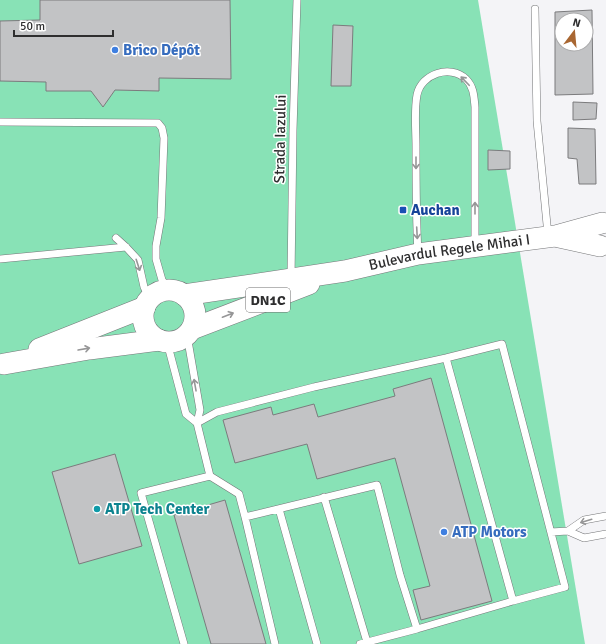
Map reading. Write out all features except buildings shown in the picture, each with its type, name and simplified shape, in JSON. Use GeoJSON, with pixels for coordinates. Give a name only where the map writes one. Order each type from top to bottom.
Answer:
{"type":"FeatureCollection","features":[{"type":"Feature","properties":{"kind":"main road","name":"Bulevardul Regele Mihai I"},"geometry":{"type":"LineString","coordinates":[[177,292],[345,270],[418,254],[552,237],[604,222]]}},
{"type":"Feature","properties":{"kind":"main road","name":"DN1C"},"geometry":{"type":"LineString","coordinates":[[603,248],[597,241],[596,233],[604,222]]}},
{"type":"Feature","properties":{"kind":"main road","name":"Bulevardul Regele Mihai I"},"geometry":{"type":"LineString","coordinates":[[552,237],[603,248]]}},
{"type":"Feature","properties":{"kind":"main road","name":"Bulevardul Regele Mihai I"},"geometry":{"type":"LineString","coordinates":[[2,365],[89,348],[176,337],[345,270]]}},
{"type":"Feature","properties":{"kind":"main road","name":"DN1C"},"geometry":{"type":"LineString","coordinates":[[147,303],[155,294],[162,291],[177,292]]}},
{"type":"Feature","properties":{"kind":"main road"},"geometry":{"type":"LineString","coordinates":[[147,303],[143,315],[147,330],[152,335],[176,337],[195,322],[196,314],[190,300],[177,292]]}},
{"type":"Feature","properties":{"kind":"main road","name":"Bulevardul Regele Mihai I"},"geometry":{"type":"LineString","coordinates":[[2,365],[147,303]]}},
{"type":"Feature","properties":{"kind":"lane","name":"Strada Iazului"},"geometry":{"type":"LineString","coordinates":[[290,278],[297,0]]}},
{"type":"Feature","properties":{"kind":"lane"},"geometry":{"type":"LineString","coordinates":[[536,9],[537,121],[552,237]]}},
{"type":"Feature","properties":{"kind":"lane"},"geometry":{"type":"LineString","coordinates":[[418,254],[416,211],[417,93],[427,79],[432,75],[441,72],[451,72],[459,75],[466,79],[473,90],[475,107],[475,247]]}},
{"type":"Feature","properties":{"kind":"lane"},"geometry":{"type":"LineString","coordinates":[[0,122],[158,123],[162,128],[164,138],[161,218],[156,246],[156,259],[162,280],[177,292]]}},
{"type":"Feature","properties":{"kind":"lane"},"geometry":{"type":"LineString","coordinates":[[116,238],[138,260],[147,303]]}},
{"type":"Feature","properties":{"kind":"lane"},"geometry":{"type":"LineString","coordinates":[[0,259],[126,247]]}},
{"type":"Feature","properties":{"kind":"lane"},"geometry":{"type":"LineString","coordinates":[[176,337],[186,414],[197,424]]}},
{"type":"Feature","properties":{"kind":"lane"},"geometry":{"type":"LineString","coordinates":[[176,337],[200,410],[197,424],[210,476],[239,494],[275,644]]}},
{"type":"Feature","properties":{"kind":"lane"},"geometry":{"type":"LineString","coordinates":[[197,424],[217,412],[231,408],[314,387],[502,344],[565,587],[513,600],[417,629],[364,643],[324,498]]}},
{"type":"Feature","properties":{"kind":"lane"},"geometry":{"type":"LineString","coordinates":[[446,358],[513,600]]}},
{"type":"Feature","properties":{"kind":"lane"},"geometry":{"type":"LineString","coordinates":[[184,644],[141,493],[210,476]]}},
{"type":"Feature","properties":{"kind":"lane"},"geometry":{"type":"LineString","coordinates":[[245,517],[377,485],[400,575],[417,629]]}},
{"type":"Feature","properties":{"kind":"lane"},"geometry":{"type":"LineString","coordinates":[[279,509],[317,644]]}},
{"type":"Feature","properties":{"kind":"lane"},"geometry":{"type":"LineString","coordinates":[[568,531],[584,520],[606,516]]}},
{"type":"Feature","properties":{"kind":"lane"},"geometry":{"type":"LineString","coordinates":[[551,532],[568,531],[584,538],[606,534]]}},
{"type":"Feature","properties":{"kind":"green space"},"geometry":{"type":"Polygon","coordinates":[[[0,0],[478,0],[585,644],[0,644],[0,0]]]}},
{"type":"Feature","properties":{"kind":"place","name":"Brico Dépôt"},"geometry":{"type":"Point","coordinates":[115,50]}},
{"type":"Feature","properties":{"kind":"place","name":"Auchan"},"geometry":{"type":"Point","coordinates":[403,210]}},
{"type":"Feature","properties":{"kind":"place","name":"ATP Tech Center"},"geometry":{"type":"Point","coordinates":[97,509]}},
{"type":"Feature","properties":{"kind":"place","name":"ATP Motors"},"geometry":{"type":"Point","coordinates":[444,532]}}]}
